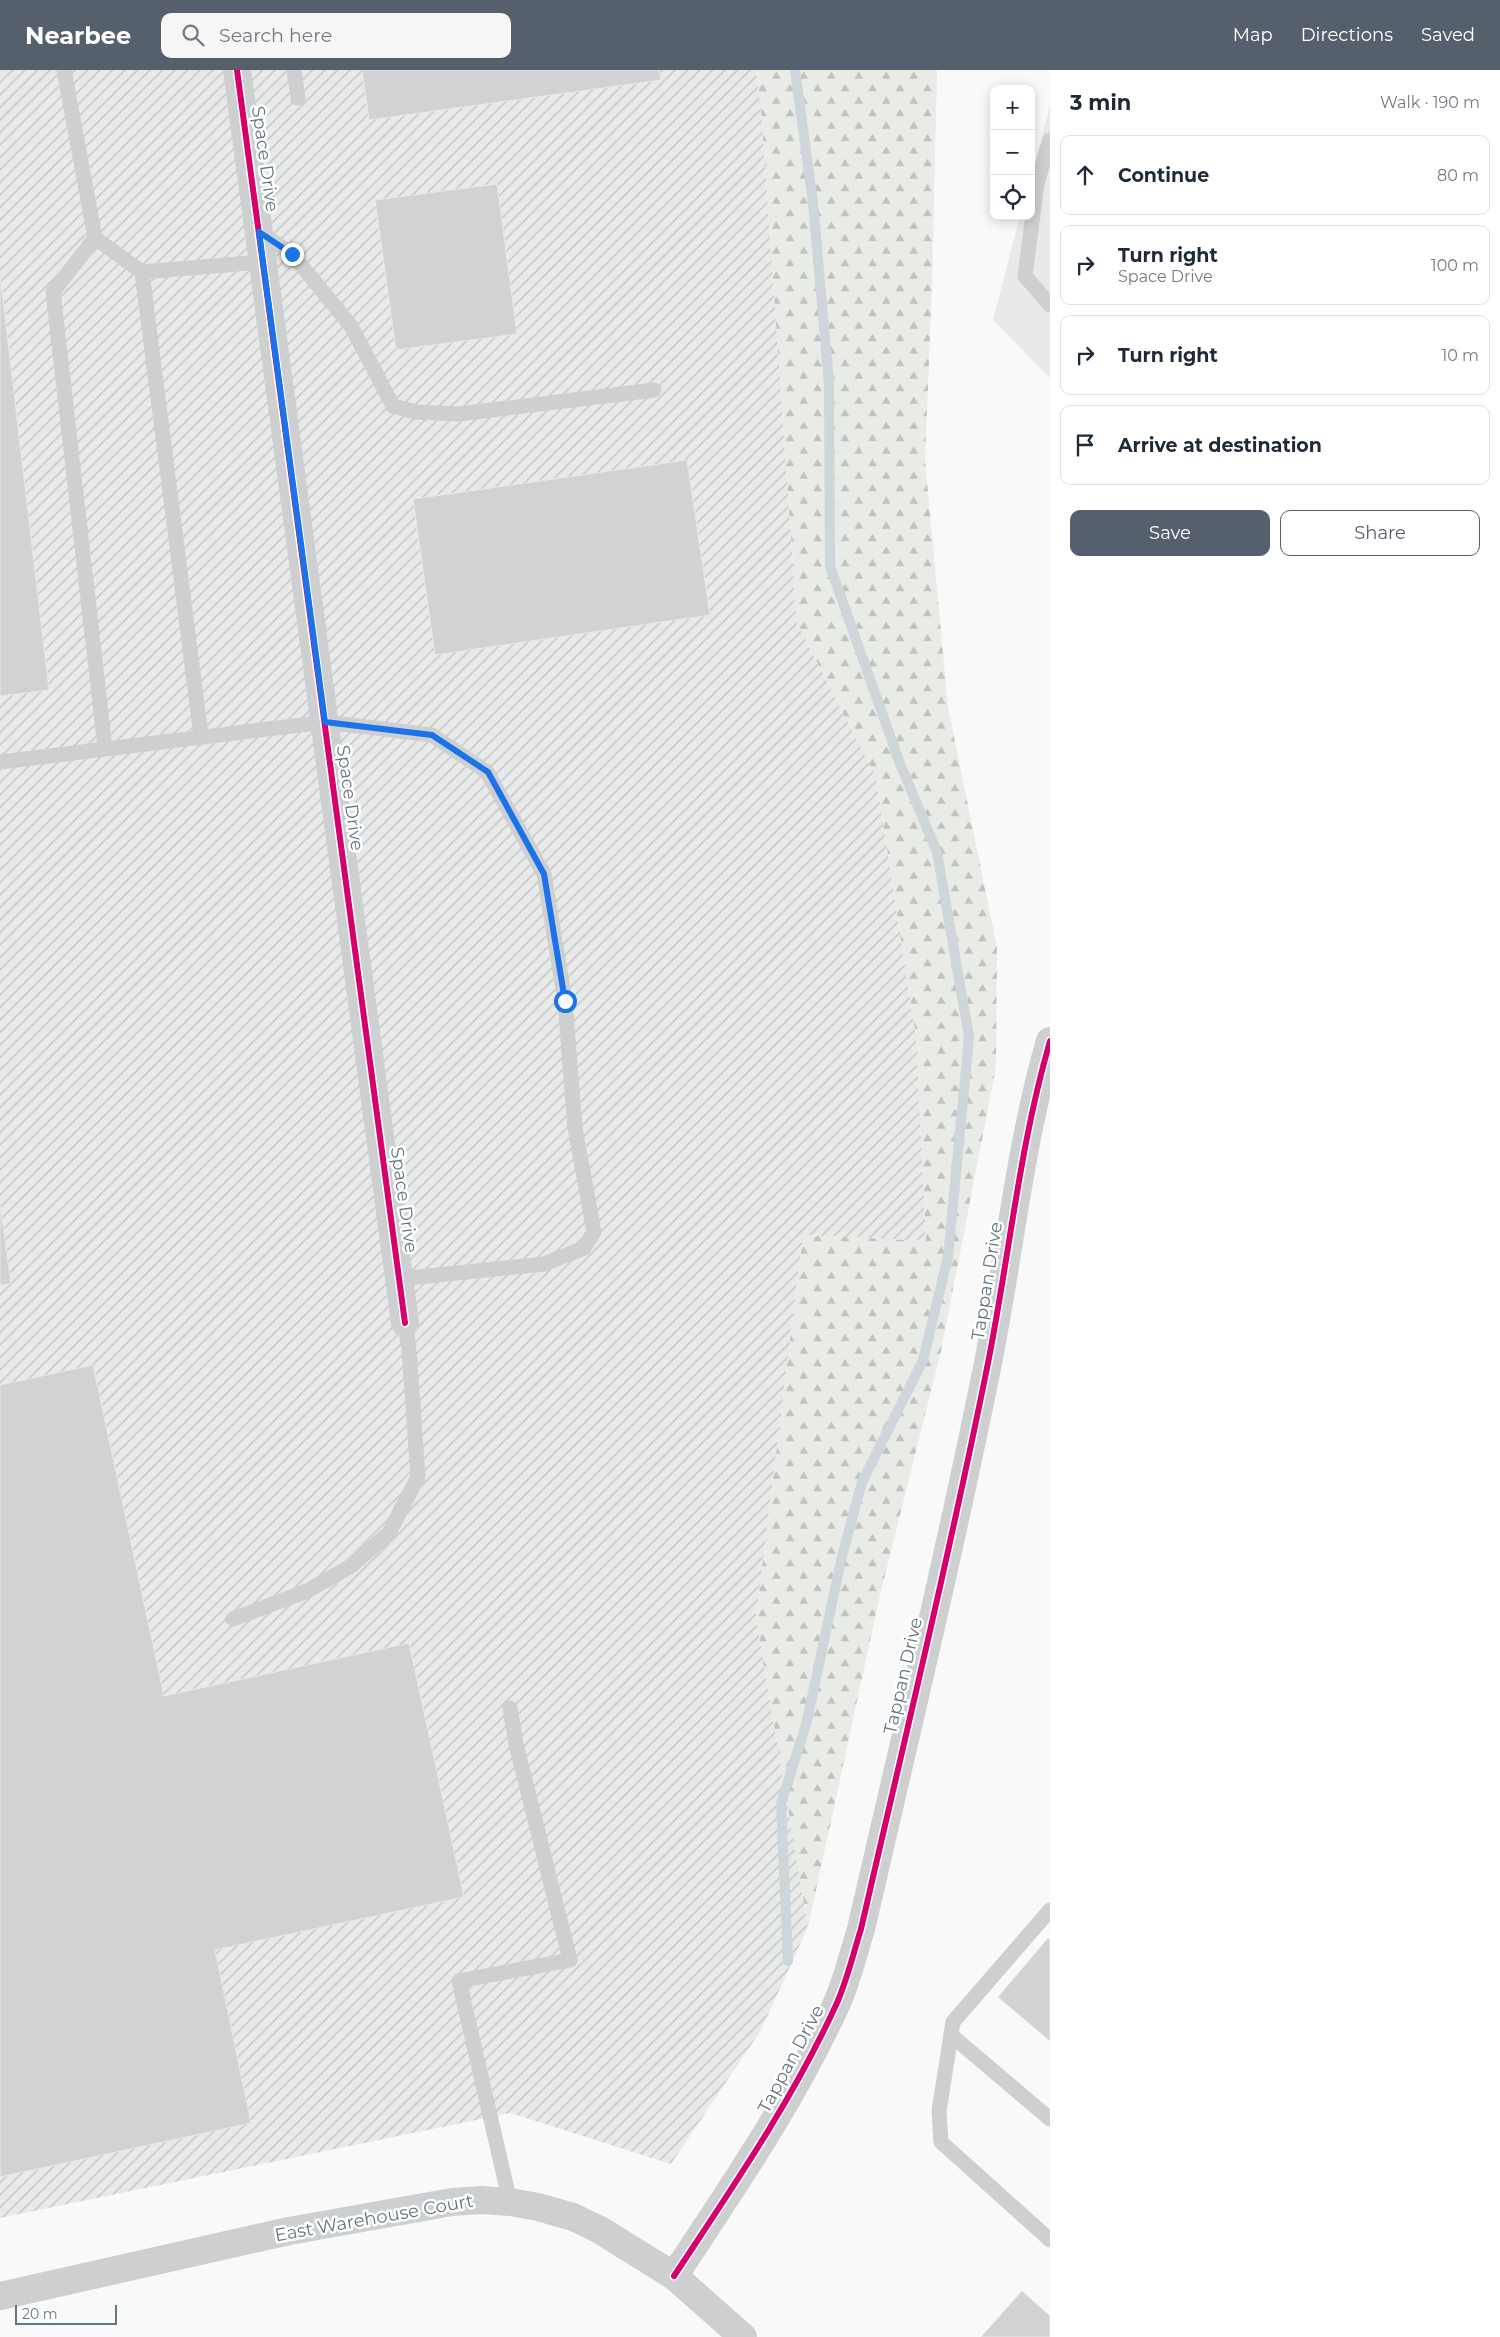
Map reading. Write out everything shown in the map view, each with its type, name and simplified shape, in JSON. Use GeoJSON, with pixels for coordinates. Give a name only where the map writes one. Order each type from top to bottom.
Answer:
{"type":"FeatureCollection","features":[{"type":"Feature","properties":{"kind":"street","name":"Space Drive"},"geometry":{"type":"LineString","coordinates":[[237,70],[405,1323]]}},
{"type":"Feature","properties":{"kind":"street","name":"Tappan Drive"},"geometry":{"type":"LineString","coordinates":[[674,2276],[768,2134],[806,2068],[837,2003],[861,1929],[971,1449],[998,1316],[1022,1161],[1036,1090],[1050,1041]]}},
{"type":"Feature","properties":{"kind":"street","name":"East Warehouse Court"},"geometry":{"type":"LineString","coordinates":[[0,2296],[289,2231],[452,2202],[510,2202],[538,2207],[573,2217],[600,2230],[674,2276],[743,2337]]}},
{"type":"Feature","properties":{"kind":"lane"},"geometry":{"type":"LineString","coordinates":[[64,70],[95,238],[142,272],[263,262]]}},
{"type":"Feature","properties":{"kind":"lane"},"geometry":{"type":"LineString","coordinates":[[294,70],[298,98]]}},
{"type":"Feature","properties":{"kind":"lane"},"geometry":{"type":"LineString","coordinates":[[1050,140],[1037,183],[1025,276],[1050,305]]}},
{"type":"Feature","properties":{"kind":"lane"},"geometry":{"type":"LineString","coordinates":[[259,232],[292,254],[351,326],[393,406],[415,412],[459,414],[654,390]]}},
{"type":"Feature","properties":{"kind":"lane"},"geometry":{"type":"LineString","coordinates":[[95,238],[53,292],[105,748]]}},
{"type":"Feature","properties":{"kind":"lane"},"geometry":{"type":"LineString","coordinates":[[142,272],[201,736]]}},
{"type":"Feature","properties":{"kind":"lane"},"geometry":{"type":"LineString","coordinates":[[0,762],[325,722],[432,735],[488,772],[544,874],[565,1001],[575,1128],[594,1232],[584,1248],[544,1264],[399,1279]]}},
{"type":"Feature","properties":{"kind":"lane"},"geometry":{"type":"LineString","coordinates":[[233,1619],[307,1591],[351,1566],[389,1533],[418,1477],[409,1348],[405,1323]]}},
{"type":"Feature","properties":{"kind":"lane"},"geometry":{"type":"LineString","coordinates":[[510,1708],[516,1744],[570,1960],[459,1981],[510,2202]]}},
{"type":"Feature","properties":{"kind":"lane"},"geometry":{"type":"LineString","coordinates":[[1050,1910],[952,2022],[940,2111],[941,2142],[1050,2240]]}},
{"type":"Feature","properties":{"kind":"lane"},"geometry":{"type":"LineString","coordinates":[[951,2035],[1050,2119]]}},
{"type":"Feature","properties":{"kind":"shaded area"},"geometry":{"type":"Polygon","coordinates":[[[0,70],[756,70],[761,108],[797,623],[876,777],[916,1037],[926,1241],[803,1235],[756,1618],[808,1927],[761,2030],[671,2164],[510,2113],[0,2218],[0,70]]]}},
{"type":"Feature","properties":{"kind":"shaded area"},"geometry":{"type":"Polygon","coordinates":[[[1050,106],[1050,378],[993,320],[1019,220],[1035,220],[1035,161],[1050,106]]]}},
{"type":"Feature","properties":{"kind":"green space"},"geometry":{"type":"Polygon","coordinates":[[[756,70],[937,70],[932,286],[925,460],[948,707],[997,948],[996,1067],[941,1351],[880,1595],[808,1927],[756,1618],[803,1235],[926,1241],[916,1037],[876,777],[797,623],[761,108],[756,70]]]}},
{"type":"Feature","properties":{"kind":"building"},"geometry":{"type":"Polygon","coordinates":[[[362,70],[659,70],[661,80],[369,120],[362,70]]]}},
{"type":"Feature","properties":{"kind":"building"},"geometry":{"type":"Polygon","coordinates":[[[497,184],[517,334],[396,350],[375,200],[497,184]]]}},
{"type":"Feature","properties":{"kind":"building"},"geometry":{"type":"Polygon","coordinates":[[[0,274],[49,690],[0,696],[0,274]]]}},
{"type":"Feature","properties":{"kind":"building"},"geometry":{"type":"Polygon","coordinates":[[[687,460],[710,615],[435,655],[413,499],[687,460]]]}},
{"type":"Feature","properties":{"kind":"building"},"geometry":{"type":"Polygon","coordinates":[[[0,1203],[11,1284],[0,1285],[0,1203]]]}},
{"type":"Feature","properties":{"kind":"building"},"geometry":{"type":"Polygon","coordinates":[[[93,1365],[164,1696],[409,1643],[464,1897],[215,1950],[251,2123],[0,2177],[0,1385],[93,1365]]]}},
{"type":"Feature","properties":{"kind":"building"},"geometry":{"type":"Polygon","coordinates":[[[1048,1938],[1050,1940],[1050,2041],[998,1997],[1048,1938]]]}},
{"type":"Feature","properties":{"kind":"building"},"geometry":{"type":"Polygon","coordinates":[[[1022,2291],[1050,2316],[1050,2337],[981,2337],[1022,2291]]]}},
{"type":"Feature","properties":{"kind":"waterway"},"geometry":{"type":"LineString","coordinates":[[788,1961],[781,1804],[807,1721],[842,1556],[862,1482],[923,1360],[948,1257],[969,1037],[937,852],[899,761],[830,566],[829,383],[813,203],[795,70]]}},
{"type":"Feature","properties":{"kind":"cycle path"},"geometry":{"type":"LineString","coordinates":[[237,70],[405,1323]]}},
{"type":"Feature","properties":{"kind":"cycle path"},"geometry":{"type":"LineString","coordinates":[[674,2276],[781,2110],[819,2041],[836,2005],[850,1967],[861,1929],[957,1509],[995,1327],[1030,1122],[1050,1041]]}},
{"type":"Feature","properties":{"kind":"route"},"geometry":{"type":"LineString","coordinates":[[292,254],[259,232],[325,722],[364,725],[432,735],[488,772],[544,874],[565,1001]]}}]}
